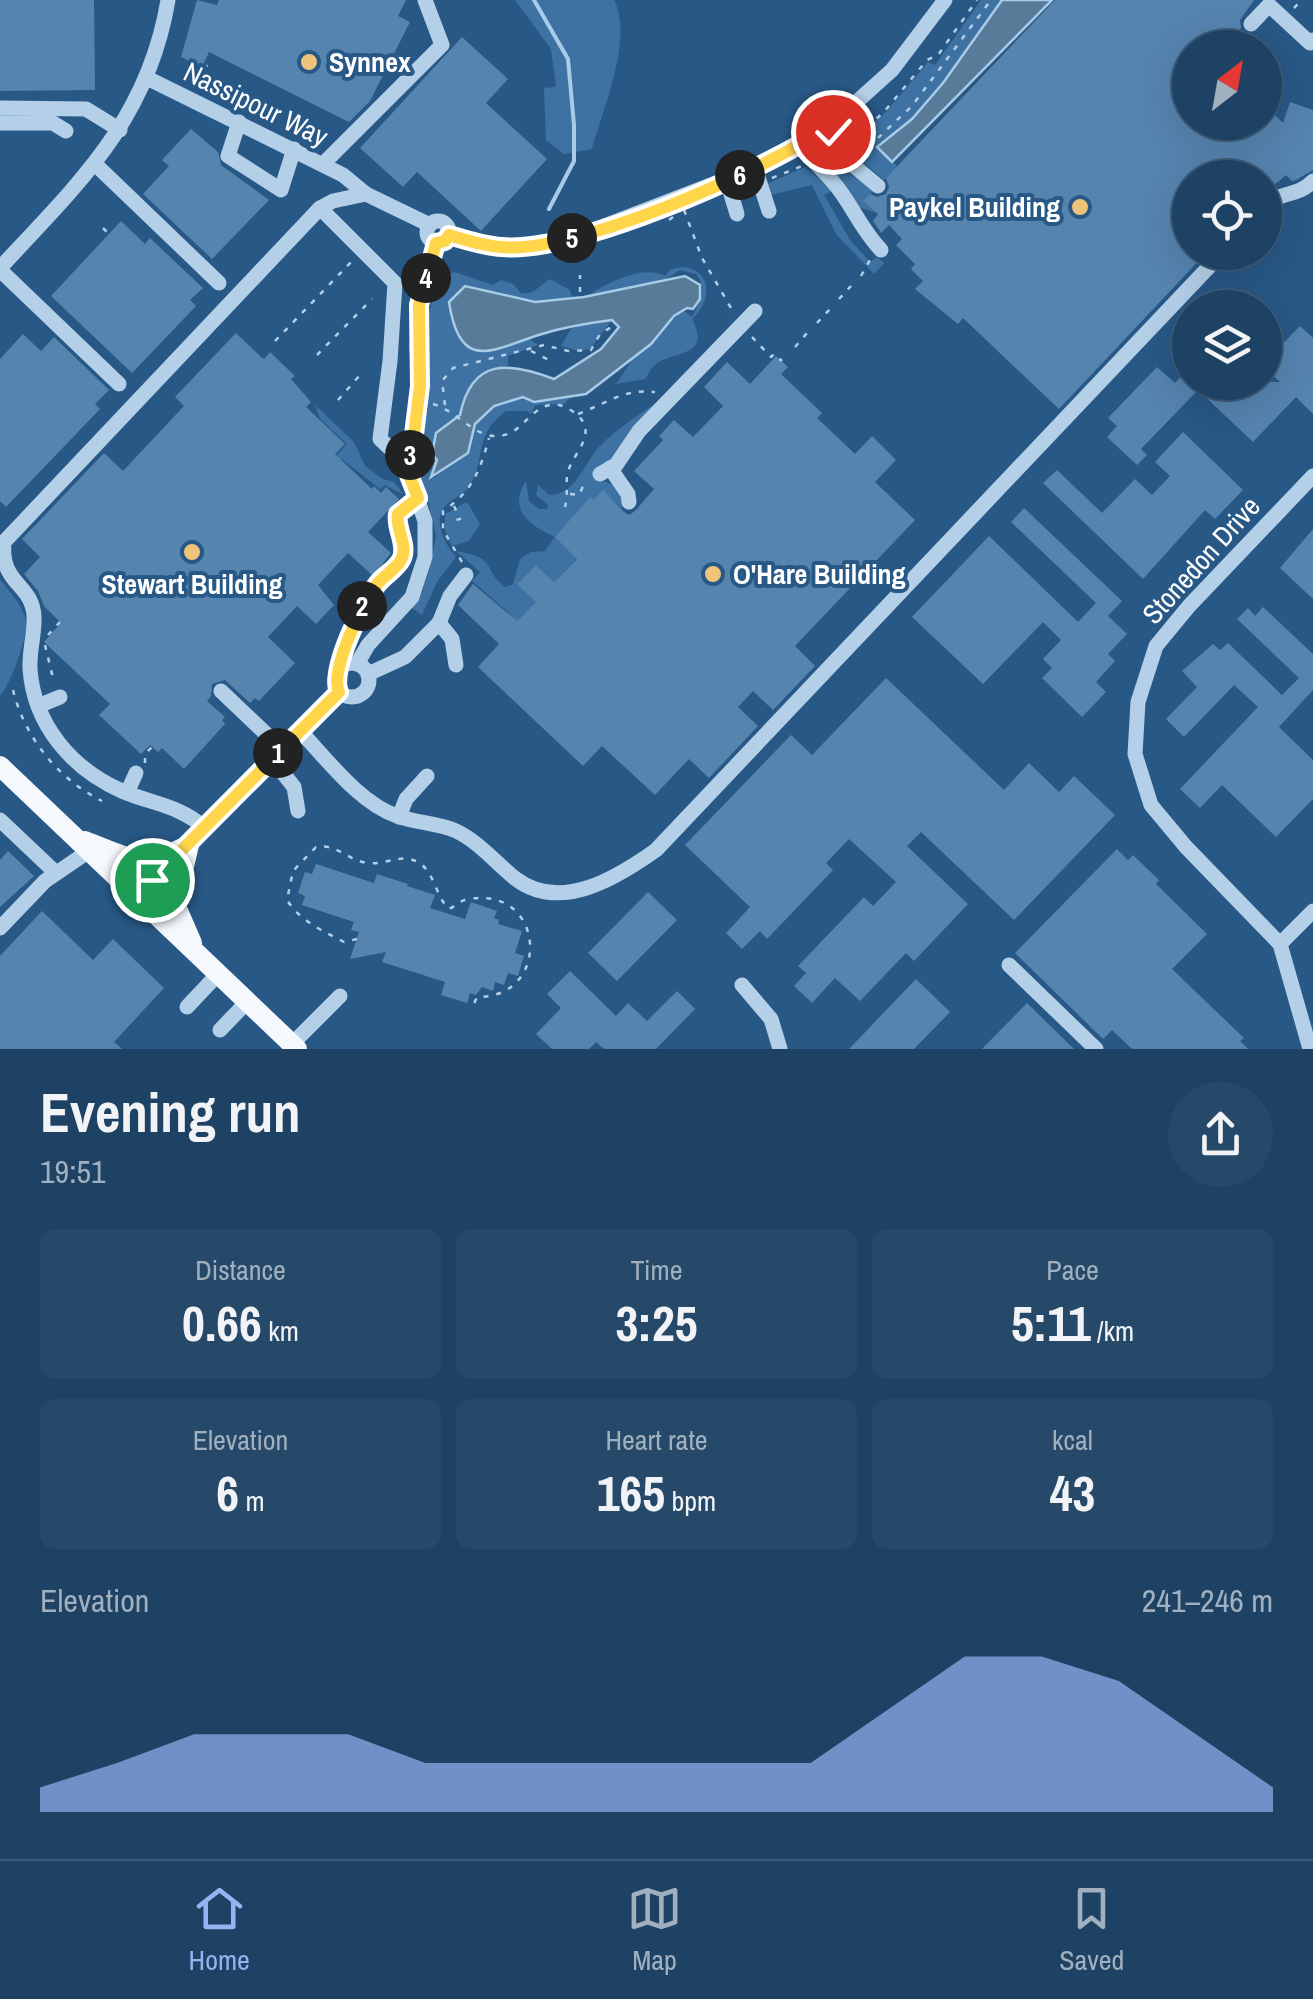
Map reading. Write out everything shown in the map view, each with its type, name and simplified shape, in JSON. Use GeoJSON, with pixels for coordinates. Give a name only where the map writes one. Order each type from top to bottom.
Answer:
{"type":"FeatureCollection","features":[{"type":"Feature","properties":{"kind":"main road"},"geometry":{"type":"LineString","coordinates":[[0,766],[294,1047]]}},
{"type":"Feature","properties":{"kind":"main road"},"geometry":{"type":"LineString","coordinates":[[81,844],[148,861],[189,845]]}},
{"type":"Feature","properties":{"kind":"main road"},"geometry":{"type":"LineString","coordinates":[[189,845],[175,904],[201,958]]}},
{"type":"Feature","properties":{"kind":"street"},"geometry":{"type":"LineString","coordinates":[[119,384],[0,269],[95,164],[120,130],[147,78],[168,0]]}},
{"type":"Feature","properties":{"kind":"street"},"geometry":{"type":"LineString","coordinates":[[323,164],[442,44],[425,0]]}},
{"type":"Feature","properties":{"kind":"street"},"geometry":{"type":"LineString","coordinates":[[355,668],[368,646],[412,597],[418,581],[426,536],[409,475],[420,386],[419,305],[442,239],[503,248],[560,243],[726,181],[761,175],[827,130],[892,70],[944,0]]}},
{"type":"Feature","properties":{"kind":"street"},"geometry":{"type":"LineString","coordinates":[[1251,24],[1266,2],[1312,44]]}},
{"type":"Feature","properties":{"kind":"street","name":"Nassipour Way"},"geometry":{"type":"LineString","coordinates":[[147,78],[323,164],[366,194],[430,225],[428,236],[442,239]]}},
{"type":"Feature","properties":{"kind":"street"},"geometry":{"type":"LineString","coordinates":[[0,108],[86,108],[120,130]]}},
{"type":"Feature","properties":{"kind":"street"},"geometry":{"type":"LineString","coordinates":[[239,122],[228,156],[281,190],[294,150]]}},
{"type":"Feature","properties":{"kind":"street"},"geometry":{"type":"LineString","coordinates":[[0,123],[53,124],[66,131]]}},
{"type":"Feature","properties":{"kind":"street"},"geometry":{"type":"LineString","coordinates":[[827,130],[837,152],[878,186]]}},
{"type":"Feature","properties":{"kind":"street"},"geometry":{"type":"LineString","coordinates":[[802,144],[811,162],[835,184],[876,256]]}},
{"type":"Feature","properties":{"kind":"street"},"geometry":{"type":"LineString","coordinates":[[95,164],[219,284]]}},
{"type":"Feature","properties":{"kind":"street"},"geometry":{"type":"LineString","coordinates":[[761,175],[770,211]]}},
{"type":"Feature","properties":{"kind":"street"},"geometry":{"type":"LineString","coordinates":[[726,181],[737,214]]}},
{"type":"Feature","properties":{"kind":"street"},"geometry":{"type":"LineString","coordinates":[[1282,195],[1304,191],[1313,181]]}},
{"type":"Feature","properties":{"kind":"street"},"geometry":{"type":"LineString","coordinates":[[204,828],[178,809],[127,793],[68,757],[54,738],[38,706],[30,666],[34,611],[5,572],[1,559],[4,542],[320,208],[366,194]]}},
{"type":"Feature","properties":{"kind":"street"},"geometry":{"type":"LineString","coordinates":[[320,208],[396,283],[380,439],[397,455],[410,458]]}},
{"type":"Feature","properties":{"kind":"street"},"geometry":{"type":"LineString","coordinates":[[300,731],[370,800],[399,817],[458,832],[521,883],[540,890],[568,892],[588,888],[631,868],[656,850],[1206,270]]}},
{"type":"Feature","properties":{"kind":"street"},"geometry":{"type":"LineString","coordinates":[[629,502],[628,494],[599,471],[755,311]]}},
{"type":"Feature","properties":{"kind":"street","name":"Stonedon Drive"},"geometry":{"type":"LineString","coordinates":[[1310,1049],[1280,944],[1186,847],[1152,805],[1135,754],[1138,702],[1156,646],[1188,606],[1313,476]]}},
{"type":"Feature","properties":{"kind":"street"},"geometry":{"type":"LineString","coordinates":[[418,498],[398,514],[396,521],[403,546],[401,560],[361,608],[355,668],[363,692],[351,697],[339,692],[335,681],[355,668],[406,658],[439,623],[465,569]]}},
{"type":"Feature","properties":{"kind":"street"},"geometry":{"type":"LineString","coordinates":[[439,623],[452,638],[456,665]]}},
{"type":"Feature","properties":{"kind":"street"},"geometry":{"type":"LineString","coordinates":[[221,692],[277,754],[294,788],[298,811]]}},
{"type":"Feature","properties":{"kind":"street"},"geometry":{"type":"LineString","coordinates":[[136,896],[339,692]]}},
{"type":"Feature","properties":{"kind":"street"},"geometry":{"type":"LineString","coordinates":[[38,706],[60,697]]}},
{"type":"Feature","properties":{"kind":"street"},"geometry":{"type":"LineString","coordinates":[[127,793],[136,773]]}},
{"type":"Feature","properties":{"kind":"street"},"geometry":{"type":"LineString","coordinates":[[399,817],[406,798],[427,776]]}},
{"type":"Feature","properties":{"kind":"street"},"geometry":{"type":"LineString","coordinates":[[0,820],[56,873]]}},
{"type":"Feature","properties":{"kind":"street"},"geometry":{"type":"LineString","coordinates":[[0,928],[81,844]]}},
{"type":"Feature","properties":{"kind":"street"},"geometry":{"type":"LineString","coordinates":[[1280,944],[1313,912]]}},
{"type":"Feature","properties":{"kind":"street"},"geometry":{"type":"LineString","coordinates":[[1009,966],[1096,1049]]}},
{"type":"Feature","properties":{"kind":"street"},"geometry":{"type":"LineString","coordinates":[[187,1007],[218,974]]}},
{"type":"Feature","properties":{"kind":"street"},"geometry":{"type":"LineString","coordinates":[[742,985],[771,1019],[780,1049]]}},
{"type":"Feature","properties":{"kind":"street"},"geometry":{"type":"LineString","coordinates":[[294,1047],[340,996]]}},
{"type":"Feature","properties":{"kind":"street"},"geometry":{"type":"LineString","coordinates":[[220,1030],[246,1002]]}},
{"type":"Feature","properties":{"kind":"path"},"geometry":{"type":"LineString","coordinates":[[843,149],[883,112],[927,60],[938,55],[977,0]]}},
{"type":"Feature","properties":{"kind":"path"},"geometry":{"type":"LineString","coordinates":[[855,152],[868,146],[912,106],[972,21],[992,0]]}},
{"type":"Feature","properties":{"kind":"path"},"geometry":{"type":"LineString","coordinates":[[1289,13],[1302,0]]}},
{"type":"Feature","properties":{"kind":"path"},"geometry":{"type":"LineString","coordinates":[[761,175],[804,164]]}},
{"type":"Feature","properties":{"kind":"path"},"geometry":{"type":"LineString","coordinates":[[684,209],[702,258],[726,303],[771,358],[774,354],[782,361],[787,356]]}},
{"type":"Feature","properties":{"kind":"path"},"geometry":{"type":"LineString","coordinates":[[103,228],[109,234]]}},
{"type":"Feature","properties":{"kind":"path"},"geometry":{"type":"LineString","coordinates":[[275,340],[363,251]]}},
{"type":"Feature","properties":{"kind":"path"},"geometry":{"type":"LineString","coordinates":[[861,276],[876,256]]}},
{"type":"Feature","properties":{"kind":"path"},"geometry":{"type":"LineString","coordinates":[[580,275],[580,292]]}},
{"type":"Feature","properties":{"kind":"path"},"geometry":{"type":"LineString","coordinates":[[839,300],[852,286]]}},
{"type":"Feature","properties":{"kind":"path"},"geometry":{"type":"LineString","coordinates":[[318,355],[372,299]]}},
{"type":"Feature","properties":{"kind":"path"},"geometry":{"type":"LineString","coordinates":[[817,323],[830,310]]}},
{"type":"Feature","properties":{"kind":"path"},"geometry":{"type":"LineString","coordinates":[[446,408],[442,381],[447,372],[544,345],[586,352],[595,348],[600,334],[613,326]]}},
{"type":"Feature","properties":{"kind":"path"},"geometry":{"type":"LineString","coordinates":[[795,347],[808,334]]}},
{"type":"Feature","properties":{"kind":"path"},"geometry":{"type":"LineString","coordinates":[[530,350],[551,361]]}},
{"type":"Feature","properties":{"kind":"path"},"geometry":{"type":"LineString","coordinates":[[338,400],[360,376]]}},
{"type":"Feature","properties":{"kind":"path"},"geometry":{"type":"LineString","coordinates":[[576,414],[636,391],[654,392],[670,399]]}},
{"type":"Feature","properties":{"kind":"path"},"geometry":{"type":"LineString","coordinates":[[435,404],[490,436],[507,436],[546,406],[555,405],[576,414],[585,441],[569,469],[566,507]]}},
{"type":"Feature","properties":{"kind":"path"},"geometry":{"type":"LineString","coordinates":[[465,569],[443,530],[443,512],[467,494],[476,480],[490,436]]}},
{"type":"Feature","properties":{"kind":"path"},"geometry":{"type":"LineString","coordinates":[[568,494],[579,495],[599,471]]}},
{"type":"Feature","properties":{"kind":"path"},"geometry":{"type":"LineString","coordinates":[[454,504],[460,519],[456,520]]}},
{"type":"Feature","properties":{"kind":"path"},"geometry":{"type":"LineString","coordinates":[[52,678],[42,641],[60,622]]}},
{"type":"Feature","properties":{"kind":"path"},"geometry":{"type":"LineString","coordinates":[[357,939],[344,942],[318,929],[287,900],[292,871],[316,847],[334,847],[368,864],[397,858],[414,860],[429,874],[449,909],[466,899],[505,903],[521,916],[530,935],[527,964],[512,985],[496,994],[476,997],[473,1006]]}},
{"type":"Feature","properties":{"kind":"shaded area"},"geometry":{"type":"Polygon","coordinates":[[[515,0],[614,0],[621,34],[619,53],[592,149],[564,154],[546,140],[544,88],[556,87],[551,49],[515,0]]]}},
{"type":"Feature","properties":{"kind":"shaded area"},"geometry":{"type":"Polygon","coordinates":[[[981,0],[1002,0],[943,83],[912,119],[877,147],[897,166],[884,180],[848,150],[853,140],[884,114],[928,62],[935,65],[981,0]]]}},
{"type":"Feature","properties":{"kind":"shaded area"},"geometry":{"type":"Polygon","coordinates":[[[1002,0],[1052,0],[892,162],[877,147],[912,119],[943,83],[1002,0]]]}},
{"type":"Feature","properties":{"kind":"shaded area"},"geometry":{"type":"Polygon","coordinates":[[[833,159],[874,190],[864,201],[877,213],[852,205],[844,183],[819,161],[833,159]]]}},
{"type":"Feature","properties":{"kind":"shaded area"},"geometry":{"type":"Polygon","coordinates":[[[805,167],[833,190],[824,195],[850,240],[870,262],[877,257],[884,263],[874,274],[836,234],[812,185],[771,195],[767,184],[805,167]]]}},
{"type":"Feature","properties":{"kind":"shaded area"},"geometry":{"type":"Polygon","coordinates":[[[671,269],[694,270],[705,281],[706,297],[692,319],[697,341],[687,352],[654,366],[645,379],[616,384],[634,357],[683,310],[692,317],[702,285],[696,274],[680,270],[658,284],[588,296],[625,277],[646,272],[665,276],[671,269]]]}},
{"type":"Feature","properties":{"kind":"shaded area"},"geometry":{"type":"Polygon","coordinates":[[[455,272],[493,285],[501,280],[513,284],[521,293],[533,291],[550,279],[570,290],[572,299],[535,302],[465,286],[497,351],[530,339],[538,345],[508,356],[508,365],[471,387],[461,415],[436,433],[432,454],[437,460],[431,477],[465,454],[475,424],[490,409],[523,397],[534,402],[570,398],[564,404],[535,405],[531,414],[506,411],[488,429],[469,487],[441,513],[441,531],[456,557],[437,582],[422,615],[412,608],[422,593],[436,536],[427,497],[414,470],[428,409],[425,331],[437,278],[455,272]]]}},
{"type":"Feature","properties":{"kind":"shaded area"},"geometry":{"type":"Polygon","coordinates":[[[685,276],[700,285],[700,299],[693,309],[687,308],[674,316],[651,344],[586,394],[534,402],[523,397],[494,406],[475,424],[468,453],[431,477],[437,460],[432,454],[436,433],[460,415],[473,383],[483,374],[508,368],[554,379],[601,349],[619,327],[612,320],[603,321],[482,351],[462,340],[454,325],[449,302],[465,286],[535,302],[584,297],[685,276]]]}},
{"type":"Feature","properties":{"kind":"shaded area"},"geometry":{"type":"Polygon","coordinates":[[[612,320],[590,349],[579,351],[561,346],[572,327],[612,320]]]}},
{"type":"Feature","properties":{"kind":"shaded area"},"geometry":{"type":"Polygon","coordinates":[[[655,404],[599,479],[618,487],[626,502],[621,508],[603,491],[593,500],[590,498],[582,553],[554,582],[536,565],[518,583],[536,602],[515,623],[472,581],[480,572],[456,551],[479,557],[505,587],[513,584],[520,559],[531,552],[545,551],[555,537],[537,528],[520,508],[526,481],[529,501],[539,509],[547,509],[548,505],[536,495],[538,485],[549,495],[567,489],[604,442],[655,404]]]}},
{"type":"Feature","properties":{"kind":"shaded area"},"geometry":{"type":"Polygon","coordinates":[[[315,405],[354,442],[365,466],[394,482],[404,495],[385,485],[380,489],[342,459],[333,468],[329,464],[347,444],[320,419],[315,405]]]}},
{"type":"Feature","properties":{"kind":"shaded area"},"geometry":{"type":"Polygon","coordinates":[[[467,502],[480,524],[469,541],[452,546],[445,530],[445,514],[467,502]]]}},
{"type":"Feature","properties":{"kind":"shaded area"},"geometry":{"type":"Polygon","coordinates":[[[0,579],[22,609],[26,628],[18,660],[0,696],[0,579]]]}},
{"type":"Feature","properties":{"kind":"building"},"geometry":{"type":"Polygon","coordinates":[[[0,0],[94,0],[95,90],[0,91],[0,0]]]}},
{"type":"Feature","properties":{"kind":"building","name":"Synnex"},"geometry":{"type":"Polygon","coordinates":[[[197,0],[217,5],[219,0],[406,0],[398,16],[410,22],[370,101],[349,122],[209,52],[202,67],[181,57],[197,0]]]}},
{"type":"Feature","properties":{"kind":"building","name":"Paykel Building"},"geometry":{"type":"Polygon","coordinates":[[[1055,0],[1254,0],[1240,20],[1239,30],[1172,30],[1172,140],[1282,140],[1282,122],[1290,102],[1313,110],[1313,170],[1296,180],[1286,175],[1282,178],[1282,160],[1172,160],[1172,270],[1190,270],[1059,409],[963,318],[958,324],[915,289],[923,281],[911,269],[915,264],[896,245],[902,239],[889,225],[881,233],[873,221],[878,214],[863,201],[870,194],[886,194],[886,178],[1055,0]]]}},
{"type":"Feature","properties":{"kind":"building"},"geometry":{"type":"Polygon","coordinates":[[[462,37],[508,79],[486,103],[547,159],[481,231],[417,172],[403,187],[360,148],[462,37]]]}},
{"type":"Feature","properties":{"kind":"building"},"geometry":{"type":"Polygon","coordinates":[[[191,129],[218,152],[221,165],[269,200],[212,259],[143,194],[169,166],[162,160],[191,129]]]}},
{"type":"Feature","properties":{"kind":"building"},"geometry":{"type":"Polygon","coordinates":[[[121,221],[145,244],[150,238],[203,288],[190,300],[196,306],[132,373],[51,296],[121,221]]]}},
{"type":"Feature","properties":{"kind":"building"},"geometry":{"type":"Polygon","coordinates":[[[1300,326],[1313,338],[1313,414],[1296,397],[1253,442],[1209,400],[1282,400],[1282,345],[1300,326]]]}},
{"type":"Feature","properties":{"kind":"building","name":"Stewart Building"},"geometry":{"type":"Polygon","coordinates":[[[236,333],[264,359],[270,352],[295,376],[291,379],[311,402],[306,407],[345,444],[335,454],[372,489],[374,486],[381,493],[386,487],[399,499],[368,532],[391,553],[373,576],[348,553],[318,585],[334,605],[316,624],[297,606],[268,637],[295,663],[259,701],[255,698],[250,703],[225,680],[212,684],[207,701],[225,717],[225,724],[184,769],[162,748],[158,752],[150,745],[141,754],[99,715],[110,704],[44,642],[61,623],[44,606],[24,574],[40,557],[22,539],[104,453],[123,471],[184,406],[175,397],[236,333]]]}},
{"type":"Feature","properties":{"kind":"building"},"geometry":{"type":"Polygon","coordinates":[[[23,334],[41,351],[54,337],[109,390],[95,404],[100,409],[6,507],[0,501],[0,359],[23,334]]]}},
{"type":"Feature","properties":{"kind":"building","name":"O'Hare Building"},"geometry":{"type":"Polygon","coordinates":[[[776,356],[788,367],[781,374],[822,413],[817,418],[855,454],[872,436],[896,460],[875,482],[915,520],[795,646],[815,666],[773,710],[753,691],[738,707],[758,726],[709,778],[689,759],[655,795],[602,746],[583,766],[478,667],[499,644],[458,605],[473,584],[517,621],[536,602],[517,584],[536,565],[554,582],[577,559],[555,537],[590,497],[593,500],[603,490],[624,512],[629,515],[635,511],[654,489],[634,471],[663,440],[659,436],[674,420],[693,437],[723,406],[704,387],[727,362],[750,384],[776,356]]]}},
{"type":"Feature","properties":{"kind":"building"},"geometry":{"type":"Polygon","coordinates":[[[1157,367],[1172,380],[1172,400],[1188,400],[1141,449],[1147,455],[1137,465],[1107,437],[1117,426],[1108,418],[1157,367]]]}},
{"type":"Feature","properties":{"kind":"building"},"geometry":{"type":"Polygon","coordinates":[[[1183,432],[1243,490],[1215,519],[1205,510],[1143,579],[1043,483],[1057,470],[1102,513],[1135,479],[1152,495],[1170,476],[1155,462],[1183,432]]]}},
{"type":"Feature","properties":{"kind":"building"},"geometry":{"type":"Polygon","coordinates":[[[1024,508],[1122,601],[1108,616],[1127,634],[1108,654],[1115,661],[1096,682],[1106,692],[1082,717],[1042,678],[1052,668],[1043,659],[1061,640],[1043,622],[983,684],[912,617],[989,536],[1078,622],[1096,603],[1011,522],[1024,508]]]}},
{"type":"Feature","properties":{"kind":"building"},"geometry":{"type":"Polygon","coordinates":[[[1313,529],[1313,599],[1280,568],[1313,529]]]}},
{"type":"Feature","properties":{"kind":"building"},"geometry":{"type":"Polygon","coordinates":[[[1263,607],[1313,654],[1313,690],[1279,727],[1313,760],[1313,799],[1276,837],[1222,785],[1200,808],[1180,789],[1258,707],[1234,685],[1184,737],[1166,719],[1197,687],[1182,671],[1213,644],[1220,650],[1228,643],[1282,695],[1299,678],[1237,619],[1248,608],[1255,616],[1263,607]]]}},
{"type":"Feature","properties":{"kind":"building"},"geometry":{"type":"Polygon","coordinates":[[[886,678],[1004,790],[1029,763],[1059,792],[1074,776],[1115,815],[1014,920],[921,832],[907,846],[968,904],[914,961],[906,953],[860,1001],[835,978],[812,1003],[794,986],[806,973],[798,966],[864,897],[873,906],[896,882],[849,839],[826,863],[833,870],[767,939],[760,931],[742,949],[726,933],[750,907],[685,845],[791,735],[812,755],[886,678]]]}},
{"type":"Feature","properties":{"kind":"building"},"geometry":{"type":"Polygon","coordinates":[[[1117,849],[1128,860],[1133,855],[1159,880],[1156,884],[1207,934],[1172,969],[1244,1038],[1240,1041],[1248,1049],[1132,1049],[1112,1030],[1103,1039],[1015,953],[1117,849]]]}},
{"type":"Feature","properties":{"kind":"building"},"geometry":{"type":"Polygon","coordinates":[[[8,851],[34,876],[0,907],[0,860],[8,851]]]}},
{"type":"Feature","properties":{"kind":"building"},"geometry":{"type":"Polygon","coordinates":[[[316,864],[374,883],[377,874],[408,884],[435,895],[430,908],[465,919],[471,902],[497,911],[494,918],[499,920],[498,924],[522,931],[515,953],[524,956],[518,976],[508,973],[504,985],[495,982],[493,991],[482,987],[476,995],[470,993],[467,1003],[441,995],[445,982],[382,962],[386,952],[350,959],[359,932],[351,930],[354,922],[302,905],[305,896],[298,893],[305,872],[312,874],[316,864]]]}},
{"type":"Feature","properties":{"kind":"building"},"geometry":{"type":"Polygon","coordinates":[[[648,892],[677,920],[617,981],[588,953],[648,892]]]}},
{"type":"Feature","properties":{"kind":"building"},"geometry":{"type":"Polygon","coordinates":[[[42,911],[93,960],[113,939],[164,988],[114,1042],[122,1049],[0,1049],[0,956],[42,911]]]}},
{"type":"Feature","properties":{"kind":"building"},"geometry":{"type":"Polygon","coordinates":[[[570,971],[616,1016],[628,1003],[647,1021],[677,991],[695,1009],[656,1049],[604,1049],[596,1042],[589,1049],[552,1049],[536,1034],[561,1008],[547,994],[570,971]]]}},
{"type":"Feature","properties":{"kind":"building"},"geometry":{"type":"Polygon","coordinates":[[[916,979],[950,1012],[914,1049],[849,1049],[916,979]]]}},
{"type":"Feature","properties":{"kind":"building"},"geometry":{"type":"Polygon","coordinates":[[[1027,1003],[1074,1049],[982,1049],[1027,1003]]]}},
{"type":"Feature","properties":{"kind":"waterway"},"geometry":{"type":"LineString","coordinates":[[534,0],[568,59],[574,125],[574,161],[549,209]]}},
{"type":"Feature","properties":{"kind":"place","name":"Synnex"},"geometry":{"type":"Point","coordinates":[309,62]}},
{"type":"Feature","properties":{"kind":"place","name":"Paykel Building"},"geometry":{"type":"Point","coordinates":[1080,207]}},
{"type":"Feature","properties":{"kind":"place","name":"Stewart Building"},"geometry":{"type":"Point","coordinates":[192,552]}},
{"type":"Feature","properties":{"kind":"place","name":"O'Hare Building"},"geometry":{"type":"Point","coordinates":[713,574]}},
{"type":"Feature","properties":{"kind":"route"},"geometry":{"type":"LineString","coordinates":[[152,880],[339,692],[335,676],[361,608],[401,560],[404,552],[396,521],[402,508],[418,498],[409,475],[420,386],[419,305],[436,243],[442,243],[449,235],[503,248],[560,243],[756,168],[820,132],[827,136],[833,132]]}}]}
